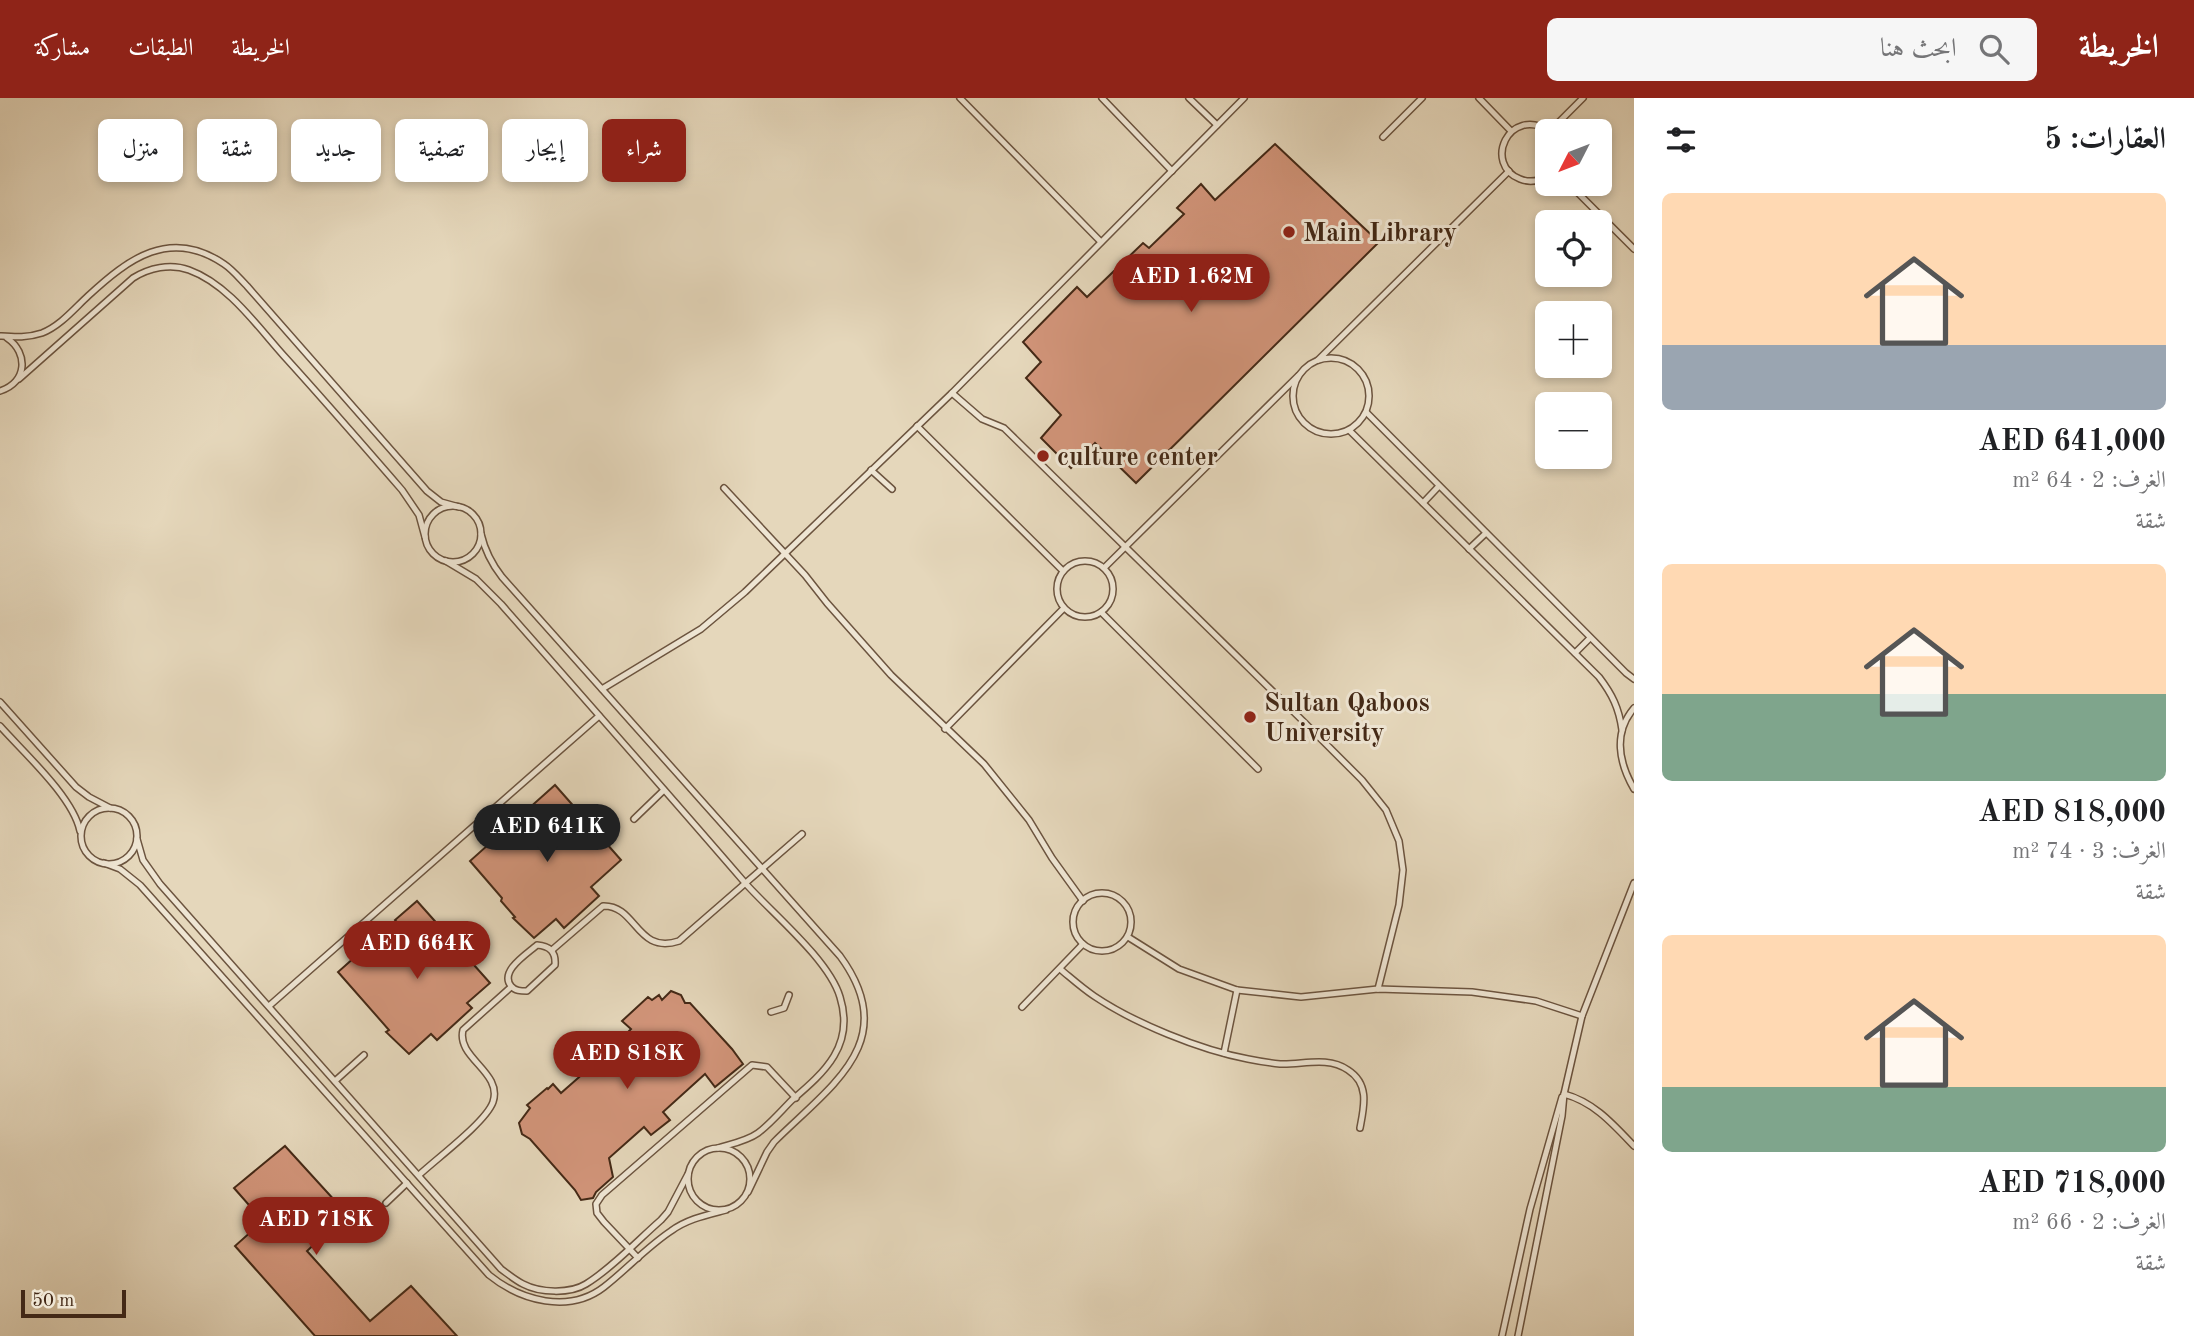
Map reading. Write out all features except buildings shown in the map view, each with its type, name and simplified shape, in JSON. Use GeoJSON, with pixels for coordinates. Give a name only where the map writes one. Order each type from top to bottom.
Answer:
{"type":"FeatureCollection","features":[{"type":"Feature","properties":{"kind":"lane"},"geometry":{"type":"LineString","coordinates":[[960,98],[1101,242]]}},
{"type":"Feature","properties":{"kind":"lane"},"geometry":{"type":"LineString","coordinates":[[1102,98],[1172,171]]}},
{"type":"Feature","properties":{"kind":"lane"},"geometry":{"type":"LineString","coordinates":[[1189,98],[1217,125]]}},
{"type":"Feature","properties":{"kind":"lane"},"geometry":{"type":"LineString","coordinates":[[602,689],[701,629],[745,592],[952,393],[1244,98]]}},
{"type":"Feature","properties":{"kind":"lane"},"geometry":{"type":"LineString","coordinates":[[1383,137],[1422,98]]}},
{"type":"Feature","properties":{"kind":"lane"},"geometry":{"type":"LineString","coordinates":[[1479,98],[1511,131]]}},
{"type":"Feature","properties":{"kind":"lane"},"geometry":{"type":"LineString","coordinates":[[1562,119],[1584,98]]}},
{"type":"Feature","properties":{"kind":"lane"},"geometry":{"type":"LineString","coordinates":[[1535,124],[1520,126],[1511,131],[1502,150],[1503,162],[1509,171],[1518,178],[1535,180]]}},
{"type":"Feature","properties":{"kind":"lane"},"geometry":{"type":"LineString","coordinates":[[1104,568],[1306,367],[1318,360],[1509,171]]}},
{"type":"Feature","properties":{"kind":"lane"},"geometry":{"type":"LineString","coordinates":[[1581,196],[1634,249]]}},
{"type":"Feature","properties":{"kind":"lane"},"geometry":{"type":"LineString","coordinates":[[0,336],[23,338],[44,332],[111,275],[137,257],[155,250],[178,248],[203,253],[225,264],[427,491],[441,502],[459,507],[474,516],[484,549],[496,569],[852,973],[860,990],[864,1023],[861,1041],[849,1068],[838,1082],[766,1152],[748,1192],[736,1206],[681,1225],[604,1287],[590,1295],[571,1301],[530,1299],[505,1289],[489,1275],[140,885],[120,869],[88,854],[78,820],[67,801],[0,726]]}},
{"type":"Feature","properties":{"kind":"lane"},"geometry":{"type":"LineString","coordinates":[[0,702],[76,787],[89,797],[127,814],[133,821],[143,860],[149,870],[501,1269],[523,1284],[537,1289],[562,1290],[585,1284],[668,1212],[691,1164],[698,1156],[707,1150],[757,1134],[820,1076],[839,1050],[844,1016],[841,998],[817,959],[746,884],[476,579],[433,554],[419,515],[394,480],[230,297],[191,271],[179,267],[144,271],[19,379],[1,391]]}},
{"type":"Feature","properties":{"kind":"lane"},"geometry":{"type":"LineString","coordinates":[[0,336],[15,344],[20,351],[23,360],[19,379]]}},
{"type":"Feature","properties":{"kind":"lane"},"geometry":{"type":"LineString","coordinates":[[1298,376],[1293,387],[1293,401],[1296,414],[1305,424],[1316,432],[1329,435],[1350,431],[1367,413],[1369,387],[1355,366],[1331,358],[1318,360]]}},
{"type":"Feature","properties":{"kind":"lane"},"geometry":{"type":"LineString","coordinates":[[952,393],[982,419],[1004,428],[1362,780],[1386,810],[1399,841],[1403,870],[1396,916],[1378,989]]}},
{"type":"Feature","properties":{"kind":"lane"},"geometry":{"type":"LineString","coordinates":[[1367,413],[1634,679]]}},
{"type":"Feature","properties":{"kind":"lane"},"geometry":{"type":"LineString","coordinates":[[917,426],[1063,571]]}},
{"type":"Feature","properties":{"kind":"lane"},"geometry":{"type":"LineString","coordinates":[[1350,431],[1575,653],[1611,692],[1620,710],[1620,751],[1624,772],[1634,789]]}},
{"type":"Feature","properties":{"kind":"lane"},"geometry":{"type":"LineString","coordinates":[[871,470],[892,489]]}},
{"type":"Feature","properties":{"kind":"lane"},"geometry":{"type":"LineString","coordinates":[[1423,503],[1439,486]]}},
{"type":"Feature","properties":{"kind":"lane"},"geometry":{"type":"LineString","coordinates":[[724,488],[891,675],[984,764],[1029,820],[1083,901]]}},
{"type":"Feature","properties":{"kind":"lane"},"geometry":{"type":"LineString","coordinates":[[425,537],[426,526],[434,513],[442,508],[459,507]]}},
{"type":"Feature","properties":{"kind":"lane"},"geometry":{"type":"LineString","coordinates":[[1469,549],[1486,533]]}},
{"type":"Feature","properties":{"kind":"lane"},"geometry":{"type":"LineString","coordinates":[[446,561],[468,558],[480,543],[481,534]]}},
{"type":"Feature","properties":{"kind":"lane"},"geometry":{"type":"LineString","coordinates":[[1083,561],[1094,562],[1104,568],[1113,586],[1108,604],[1101,612],[1078,616],[1064,608],[1056,590],[1063,571],[1072,564],[1083,561]]}},
{"type":"Feature","properties":{"kind":"lane"},"geometry":{"type":"LineString","coordinates":[[945,729],[1064,608]]}},
{"type":"Feature","properties":{"kind":"lane"},"geometry":{"type":"LineString","coordinates":[[1101,612],[1258,769]]}},
{"type":"Feature","properties":{"kind":"lane"},"geometry":{"type":"LineString","coordinates":[[1575,653],[1590,638]]}},
{"type":"Feature","properties":{"kind":"lane"},"geometry":{"type":"LineString","coordinates":[[1622,730],[1634,708]]}},
{"type":"Feature","properties":{"kind":"lane"},"geometry":{"type":"LineString","coordinates":[[269,1006],[599,716]]}},
{"type":"Feature","properties":{"kind":"lane"},"geometry":{"type":"LineString","coordinates":[[634,819],[664,790]]}},
{"type":"Feature","properties":{"kind":"lane"},"geometry":{"type":"LineString","coordinates":[[81,837],[82,828],[93,813],[110,808]]}},
{"type":"Feature","properties":{"kind":"lane"},"geometry":{"type":"LineString","coordinates":[[552,950],[603,906],[618,908],[651,941],[667,945],[679,941],[802,834]]}},
{"type":"Feature","properties":{"kind":"lane"},"geometry":{"type":"LineString","coordinates":[[104,863],[113,863],[130,855],[137,839]]}},
{"type":"Feature","properties":{"kind":"lane"},"geometry":{"type":"LineString","coordinates":[[1502,1336],[1530,1209],[1582,1016],[1634,883]]}},
{"type":"Feature","properties":{"kind":"lane"},"geometry":{"type":"LineString","coordinates":[[1102,893],[1121,900],[1131,917],[1128,937],[1112,950],[1092,950],[1083,944],[1073,927],[1077,908],[1092,895],[1102,893]]}},
{"type":"Feature","properties":{"kind":"lane"},"geometry":{"type":"LineString","coordinates":[[1128,937],[1179,969],[1237,989],[1301,997],[1378,989],[1472,992],[1536,1001],[1582,1016]]}},
{"type":"Feature","properties":{"kind":"lane"},"geometry":{"type":"LineString","coordinates":[[1022,1007],[1083,944]]}},
{"type":"Feature","properties":{"kind":"lane"},"geometry":{"type":"LineString","coordinates":[[537,945],[552,950],[555,965],[527,990],[518,991],[511,987],[509,971],[537,945]]}},
{"type":"Feature","properties":{"kind":"lane"},"geometry":{"type":"LineString","coordinates":[[1060,969],[1095,996],[1140,1020],[1224,1053],[1281,1064],[1328,1062],[1348,1070],[1358,1079],[1365,1093],[1360,1128]]}},
{"type":"Feature","properties":{"kind":"lane"},"geometry":{"type":"LineString","coordinates":[[419,1175],[484,1116],[493,1102],[494,1093],[489,1077],[461,1038],[463,1030],[511,987]]}},
{"type":"Feature","properties":{"kind":"lane"},"geometry":{"type":"LineString","coordinates":[[1224,1053],[1237,989]]}},
{"type":"Feature","properties":{"kind":"lane"},"geometry":{"type":"LineString","coordinates":[[771,1012],[784,1008],[789,995]]}},
{"type":"Feature","properties":{"kind":"lane"},"geometry":{"type":"LineString","coordinates":[[335,1081],[364,1055]]}},
{"type":"Feature","properties":{"kind":"lane"},"geometry":{"type":"LineString","coordinates":[[638,1258],[599,1216],[596,1204],[602,1195],[752,1065],[767,1067],[796,1098]]}},
{"type":"Feature","properties":{"kind":"lane"},"geometry":{"type":"LineString","coordinates":[[1563,1094],[1595,1108],[1634,1146]]}},
{"type":"Feature","properties":{"kind":"lane"},"geometry":{"type":"LineString","coordinates":[[1518,1336],[1562,1116],[1563,1094]]}},
{"type":"Feature","properties":{"kind":"lane"},"geometry":{"type":"LineString","coordinates":[[718,1148],[729,1149],[746,1163],[751,1182],[748,1192]]}},
{"type":"Feature","properties":{"kind":"lane"},"geometry":{"type":"LineString","coordinates":[[688,1174],[688,1186],[698,1203],[717,1211],[726,1210]]}},
{"type":"Feature","properties":{"kind":"lane"},"geometry":{"type":"LineString","coordinates":[[386,1203],[407,1183]]}},
{"type":"Feature","properties":{"kind":"place","name":"Main Library"},"geometry":{"type":"Point","coordinates":[1289,232]}},
{"type":"Feature","properties":{"kind":"place","name":"culture center"},"geometry":{"type":"Point","coordinates":[1043,456]}},
{"type":"Feature","properties":{"kind":"place","name":"Sultan Qaboos University"},"geometry":{"type":"Point","coordinates":[1250,717]}}]}
